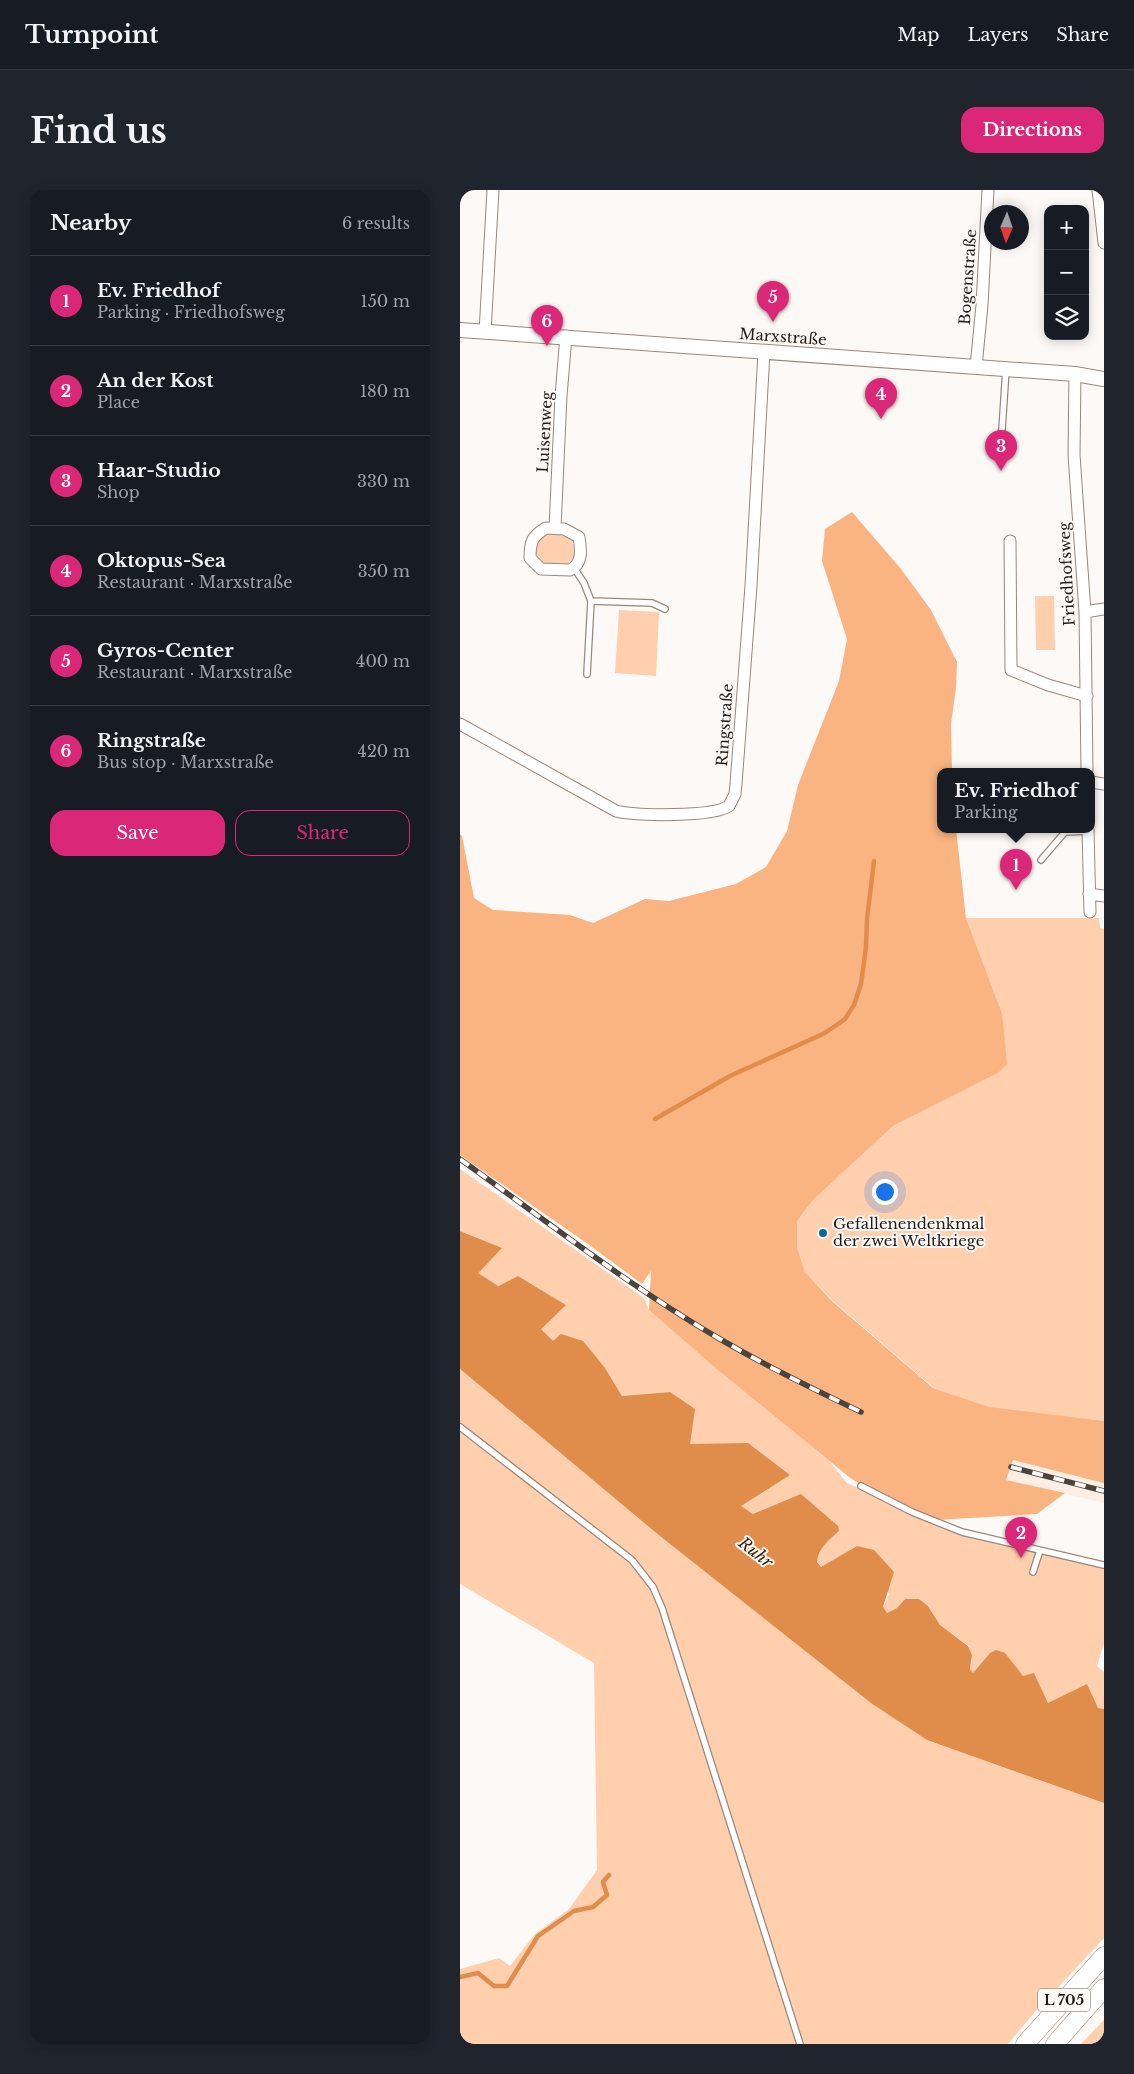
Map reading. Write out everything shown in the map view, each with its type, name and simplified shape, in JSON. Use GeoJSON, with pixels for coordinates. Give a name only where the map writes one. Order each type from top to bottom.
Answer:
{"type":"FeatureCollection","features":[{"type":"Feature","properties":{"kind":"main road","name":"L 705"},"geometry":{"type":"LineString","coordinates":[[1025,2044],[1104,1956]]}},
{"type":"Feature","properties":{"kind":"main road","name":"L 705"},"geometry":{"type":"LineString","coordinates":[[1055,2044],[1104,1988]]}},
{"type":"Feature","properties":{"kind":"street"},"geometry":{"type":"LineString","coordinates":[[485,332],[493,190]]}},
{"type":"Feature","properties":{"kind":"street","name":"Bogenstraße"},"geometry":{"type":"LineString","coordinates":[[976,367],[982,305],[988,190]]}},
{"type":"Feature","properties":{"kind":"street"},"geometry":{"type":"LineString","coordinates":[[1098,190],[1104,243]]}},
{"type":"Feature","properties":{"kind":"street","name":"Marxstraße"},"geometry":{"type":"LineString","coordinates":[[460,330],[1101,375]]}},
{"type":"Feature","properties":{"kind":"street","name":"Luisenweg"},"geometry":{"type":"LineString","coordinates":[[555,528],[561,396],[566,336]]}},
{"type":"Feature","properties":{"kind":"street","name":"Ringstraße"},"geometry":{"type":"LineString","coordinates":[[460,724],[616,810],[642,815],[713,812],[729,806],[735,794],[736,784],[751,586],[764,352]]}},
{"type":"Feature","properties":{"kind":"street","name":"Friedhofsweg"},"geometry":{"type":"LineString","coordinates":[[1075,374],[1074,455],[1085,612],[1087,768]]}},
{"type":"Feature","properties":{"kind":"street"},"geometry":{"type":"LineString","coordinates":[[546,528],[555,528],[571,531],[579,537],[580,558],[574,568],[570,570],[541,569],[530,558],[532,537],[546,528]]}},
{"type":"Feature","properties":{"kind":"street"},"geometry":{"type":"LineString","coordinates":[[1010,541],[1010,670],[1048,685],[1087,696]]}},
{"type":"Feature","properties":{"kind":"street"},"geometry":{"type":"LineString","coordinates":[[1085,612],[1104,609]]}},
{"type":"Feature","properties":{"kind":"street"},"geometry":{"type":"LineString","coordinates":[[1088,833],[1090,912]]}},
{"type":"Feature","properties":{"kind":"street"},"geometry":{"type":"LineString","coordinates":[[1089,894],[1104,896]]}},
{"type":"Feature","properties":{"kind":"lane"},"geometry":{"type":"LineString","coordinates":[[1000,460],[1006,369]]}},
{"type":"Feature","properties":{"kind":"lane"},"geometry":{"type":"LineString","coordinates":[[574,568],[584,583],[591,601],[588,674]]}},
{"type":"Feature","properties":{"kind":"lane"},"geometry":{"type":"LineString","coordinates":[[591,601],[652,603],[665,610]]}},
{"type":"Feature","properties":{"kind":"lane"},"geometry":{"type":"LineString","coordinates":[[1041,860],[1064,833]]}},
{"type":"Feature","properties":{"kind":"lane"},"geometry":{"type":"LineString","coordinates":[[460,1427],[632,1560],[653,1587],[662,1608],[800,2044]]}},
{"type":"Feature","properties":{"kind":"lane"},"geometry":{"type":"LineString","coordinates":[[860,1486],[912,1512],[962,1532],[1104,1565]]}},
{"type":"Feature","properties":{"kind":"lane"},"geometry":{"type":"LineString","coordinates":[[1032,1572],[1040,1550]]}},
{"type":"Feature","properties":{"kind":"shaded area"},"geometry":{"type":"Polygon","coordinates":[[[852,512],[901,569],[931,610],[957,662],[956,688],[951,724],[952,768],[937,768],[937,833],[956,833],[966,918],[1002,1013],[1007,1064],[998,1073],[893,1126],[813,1200],[797,1221],[797,1247],[805,1272],[833,1302],[933,1388],[989,1407],[1104,1421],[1104,1483],[1013,1460],[1006,1480],[1065,1493],[1037,1514],[936,1520],[864,1487],[849,1477],[717,1369],[649,1310],[651,1271],[642,1284],[460,1155],[460,834],[462,836],[474,898],[493,910],[570,915],[593,923],[645,899],[669,901],[736,884],[766,867],[787,831],[798,785],[839,681],[847,639],[822,561],[825,529],[852,512]]]}},
{"type":"Feature","properties":{"kind":"shaded area"},"geometry":{"type":"Polygon","coordinates":[[[548,534],[565,536],[571,541],[574,557],[567,564],[548,565],[537,559],[536,544],[548,534]]]}},
{"type":"Feature","properties":{"kind":"shaded area"},"geometry":{"type":"Polygon","coordinates":[[[1035,596],[1054,596],[1055,650],[1036,650],[1035,596]]]}},
{"type":"Feature","properties":{"kind":"shaded area"},"geometry":{"type":"Polygon","coordinates":[[[619,610],[659,612],[656,676],[615,673],[619,610]]]}},
{"type":"Feature","properties":{"kind":"shaded area"},"geometry":{"type":"Polygon","coordinates":[[[966,918],[1099,918],[1100,928],[1104,929],[1104,1421],[989,1408],[934,1388],[833,1301],[805,1272],[797,1247],[797,1221],[813,1200],[893,1126],[998,1073],[1002,1013],[966,918]]]}},
{"type":"Feature","properties":{"kind":"shaded area"},"geometry":{"type":"Polygon","coordinates":[[[460,1169],[644,1298],[649,1310],[829,1461],[847,1483],[962,1533],[1104,1568],[1104,1643],[1097,1666],[1104,1672],[1104,1709],[1048,1703],[1034,1674],[1023,1677],[1005,1653],[990,1653],[973,1673],[970,1669],[972,1662],[969,1646],[940,1625],[928,1606],[905,1599],[897,1608],[887,1613],[883,1608],[889,1594],[857,1546],[822,1567],[817,1562],[822,1548],[839,1531],[753,1514],[741,1506],[689,1445],[670,1392],[622,1396],[605,1368],[540,1353],[529,1340],[566,1305],[518,1276],[483,1294],[470,1282],[501,1248],[460,1231],[460,1169]]]}},
{"type":"Feature","properties":{"kind":"shaded area"},"geometry":{"type":"Polygon","coordinates":[[[460,1369],[655,1532],[927,1740],[1104,1803],[1104,1938],[1034,2013],[1008,2044],[460,2044],[460,1969],[499,1958],[510,1966],[535,1934],[569,1909],[597,1870],[594,1663],[460,1584],[460,1369]]]}},
{"type":"Feature","properties":{"kind":"shaded area"},"geometry":{"type":"Polygon","coordinates":[[[1013,1460],[1104,1483],[1104,1503],[1006,1480],[1013,1460]]]}},
{"type":"Feature","properties":{"kind":"shaded area"},"geometry":{"type":"Polygon","coordinates":[[[1104,2020],[1104,2044],[1081,2044],[1104,2020]]]}},
{"type":"Feature","properties":{"kind":"water"},"geometry":{"type":"Polygon","coordinates":[[[460,1231],[502,1248],[469,1283],[483,1294],[518,1276],[566,1305],[530,1340],[539,1353],[561,1334],[583,1341],[605,1368],[622,1396],[670,1392],[695,1409],[690,1444],[748,1443],[790,1475],[741,1506],[753,1514],[801,1494],[838,1526],[839,1531],[819,1553],[817,1562],[821,1567],[857,1546],[874,1550],[894,1572],[883,1607],[887,1613],[897,1608],[905,1599],[919,1599],[928,1606],[940,1625],[968,1646],[972,1655],[970,1669],[973,1673],[990,1653],[996,1650],[1005,1653],[1023,1676],[1034,1673],[1048,1703],[1087,1684],[1098,1708],[1104,1709],[1104,1803],[927,1740],[871,1703],[655,1532],[460,1369],[460,1231]]]}},
{"type":"Feature","properties":{"kind":"waterway"},"geometry":{"type":"LineString","coordinates":[[655,1119],[730,1076],[825,1033],[845,1019],[854,1005],[861,984],[874,861]]}},
{"type":"Feature","properties":{"kind":"waterway","name":"Ruhr"},"geometry":{"type":"LineString","coordinates":[[460,1277],[488,1295],[569,1375]]}},
{"type":"Feature","properties":{"kind":"waterway"},"geometry":{"type":"LineString","coordinates":[[460,1977],[478,1973],[494,1986],[507,1986],[538,1936],[574,1911],[593,1907],[607,1895],[603,1882],[609,1875]]}},
{"type":"Feature","properties":{"kind":"railway"},"geometry":{"type":"LineString","coordinates":[[460,1159],[588,1252],[686,1319],[755,1359],[861,1412]]}},
{"type":"Feature","properties":{"kind":"railway"},"geometry":{"type":"LineString","coordinates":[[1011,1467],[1104,1491]]}},
{"type":"Feature","properties":{"kind":"place","name":"Gyros-Center"},"geometry":{"type":"Point","coordinates":[773,322]}},
{"type":"Feature","properties":{"kind":"place","name":"Ringstraße"},"geometry":{"type":"Point","coordinates":[547,346]}},
{"type":"Feature","properties":{"kind":"place","name":"Oktopus-Sea"},"geometry":{"type":"Point","coordinates":[881,419]}},
{"type":"Feature","properties":{"kind":"place","name":"Haar-Studio"},"geometry":{"type":"Point","coordinates":[1001,471]}},
{"type":"Feature","properties":{"kind":"place","name":"Ev. Friedhof"},"geometry":{"type":"Point","coordinates":[1016,890]}},
{"type":"Feature","properties":{"kind":"place","name":"Gefallenendenkmal der zwei Weltkriege"},"geometry":{"type":"Point","coordinates":[823,1233]}},
{"type":"Feature","properties":{"kind":"place","name":"An der Kost"},"geometry":{"type":"Point","coordinates":[1021,1558]}}]}
